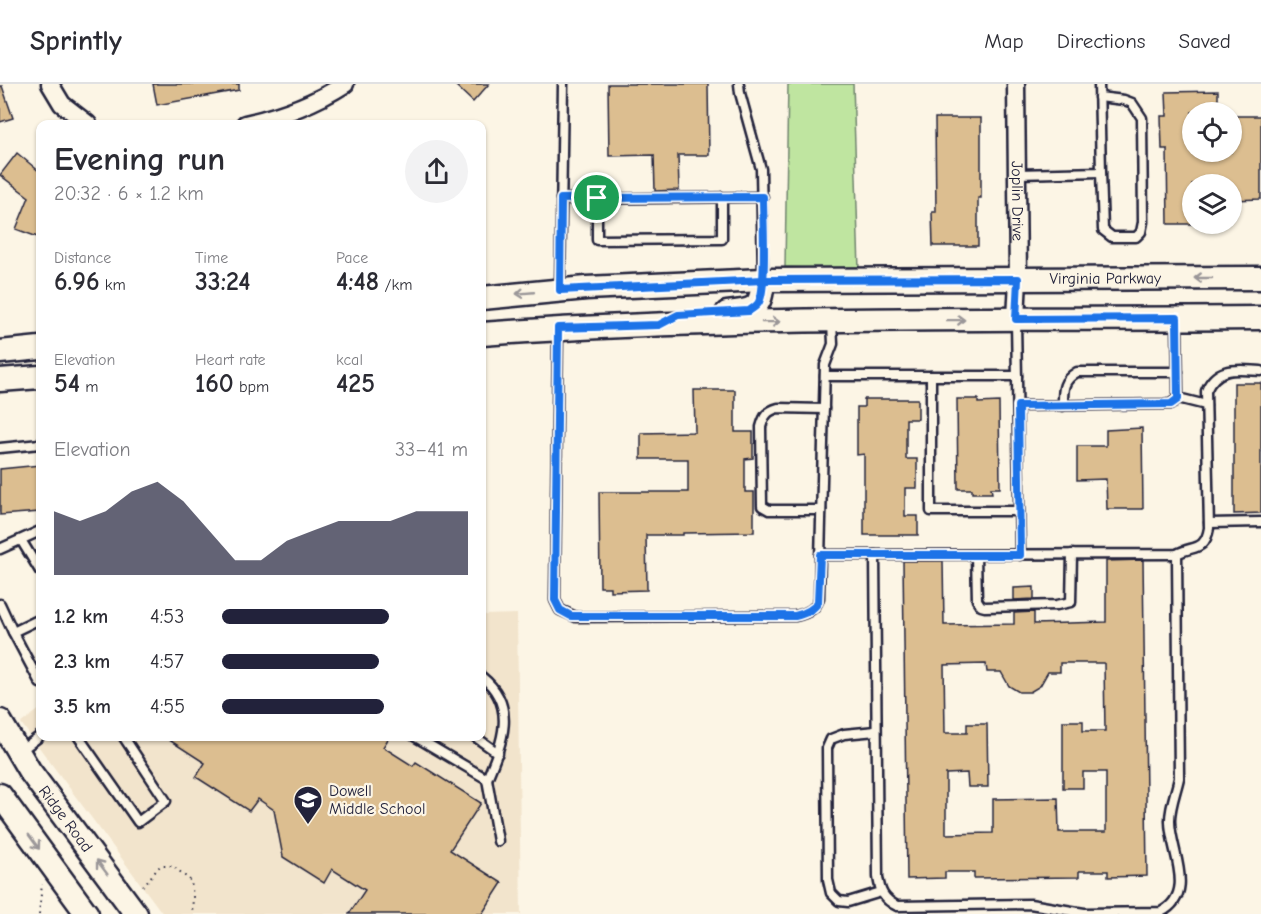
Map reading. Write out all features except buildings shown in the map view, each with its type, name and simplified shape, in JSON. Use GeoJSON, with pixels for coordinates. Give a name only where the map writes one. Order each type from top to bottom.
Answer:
{"type":"FeatureCollection","features":[{"type":"Feature","properties":{"kind":"main road","name":"Virginia Parkway"},"geometry":{"type":"LineString","coordinates":[[486,297],[560,290],[763,280],[1261,278]]}},
{"type":"Feature","properties":{"kind":"main road"},"geometry":{"type":"LineString","coordinates":[[659,325],[678,315],[749,311],[758,305],[762,296],[763,280]]}},
{"type":"Feature","properties":{"kind":"main road"},"geometry":{"type":"LineString","coordinates":[[486,334],[558,328],[832,321],[1261,318]]}},
{"type":"Feature","properties":{"kind":"main road"},"geometry":{"type":"LineString","coordinates":[[0,352],[36,348]]}},
{"type":"Feature","properties":{"kind":"main road"},"geometry":{"type":"LineString","coordinates":[[0,380],[36,377]]}},
{"type":"Feature","properties":{"kind":"main road","name":"Ridge Road"},"geometry":{"type":"LineString","coordinates":[[0,721],[9,758],[136,914]]}},
{"type":"Feature","properties":{"kind":"main road"},"geometry":{"type":"LineString","coordinates":[[0,795],[87,914]]}},
{"type":"Feature","properties":{"kind":"street"},"geometry":{"type":"LineString","coordinates":[[50,84],[62,104],[83,120]]}},
{"type":"Feature","properties":{"kind":"street"},"geometry":{"type":"LineString","coordinates":[[263,120],[277,117],[325,97],[345,84]]}},
{"type":"Feature","properties":{"kind":"street","name":"Joplin Drive"},"geometry":{"type":"LineString","coordinates":[[1016,84],[1018,279],[1016,319]]}},
{"type":"Feature","properties":{"kind":"lane"},"geometry":{"type":"LineString","coordinates":[[560,290],[563,84]]}},
{"type":"Feature","properties":{"kind":"lane"},"geometry":{"type":"LineString","coordinates":[[739,84],[761,169],[763,280]]}},
{"type":"Feature","properties":{"kind":"lane"},"geometry":{"type":"LineString","coordinates":[[1099,84],[1102,230],[1112,237],[1136,237],[1141,232],[1143,222],[1142,118],[1132,104],[1124,100],[1100,98]]}},
{"type":"Feature","properties":{"kind":"lane"},"geometry":{"type":"LineString","coordinates":[[1017,174],[1101,172]]}},
{"type":"Feature","properties":{"kind":"lane"},"geometry":{"type":"LineString","coordinates":[[597,198],[597,240],[722,239],[722,197]]}},
{"type":"Feature","properties":{"kind":"lane"},"geometry":{"type":"LineString","coordinates":[[561,199],[763,197]]}},
{"type":"Feature","properties":{"kind":"lane"},"geometry":{"type":"LineString","coordinates":[[1177,318],[1178,399]]}},
{"type":"Feature","properties":{"kind":"lane"},"geometry":{"type":"LineString","coordinates":[[1016,319],[1020,555]]}},
{"type":"Feature","properties":{"kind":"lane"},"geometry":{"type":"LineString","coordinates":[[558,328],[555,600],[560,610],[576,617],[795,616],[805,614],[816,607],[818,602],[825,365],[833,344],[832,321]]}},
{"type":"Feature","properties":{"kind":"lane"},"geometry":{"type":"LineString","coordinates":[[820,555],[1177,554],[1201,546],[1208,536],[1209,523],[1206,391],[1212,378],[1218,374],[1234,370],[1261,371]]}},
{"type":"Feature","properties":{"kind":"lane"},"geometry":{"type":"LineString","coordinates":[[1063,406],[1064,384],[1077,372],[1178,372]]}},
{"type":"Feature","properties":{"kind":"lane"},"geometry":{"type":"LineString","coordinates":[[825,376],[1017,376]]}},
{"type":"Feature","properties":{"kind":"lane"},"geometry":{"type":"LineString","coordinates":[[931,376],[931,511],[1019,511]]}},
{"type":"Feature","properties":{"kind":"lane"},"geometry":{"type":"LineString","coordinates":[[1018,406],[1171,404],[1178,399],[1206,405]]}},
{"type":"Feature","properties":{"kind":"lane"},"geometry":{"type":"LineString","coordinates":[[821,510],[769,510],[762,506],[761,427],[764,415],[778,408],[824,409]]}},
{"type":"Feature","properties":{"kind":"lane"},"geometry":{"type":"LineString","coordinates":[[0,448],[36,444]]}},
{"type":"Feature","properties":{"kind":"lane"},"geometry":{"type":"LineString","coordinates":[[1209,523],[1261,522]]}},
{"type":"Feature","properties":{"kind":"lane"},"geometry":{"type":"LineString","coordinates":[[0,549],[36,533]]}},
{"type":"Feature","properties":{"kind":"lane"},"geometry":{"type":"LineString","coordinates":[[21,540],[36,564]]}},
{"type":"Feature","properties":{"kind":"lane"},"geometry":{"type":"LineString","coordinates":[[976,555],[977,600],[981,606],[985,607],[1058,605],[1071,602],[1071,554]]}},
{"type":"Feature","properties":{"kind":"lane"},"geometry":{"type":"LineString","coordinates":[[875,555],[878,877],[885,899],[897,906],[1038,904],[1084,913],[1156,913],[1170,905],[1179,889],[1180,876],[1170,822],[1172,802],[1179,778],[1177,554]]}},
{"type":"Feature","properties":{"kind":"lane"},"geometry":{"type":"LineString","coordinates":[[0,604],[36,676]]}},
{"type":"Feature","properties":{"kind":"lane"},"geometry":{"type":"LineString","coordinates":[[13,633],[36,621]]}},
{"type":"Feature","properties":{"kind":"lane"},"geometry":{"type":"LineString","coordinates":[[486,681],[494,688],[504,715],[498,753],[487,779],[498,841]]}},
{"type":"Feature","properties":{"kind":"lane"},"geometry":{"type":"LineString","coordinates":[[876,731],[844,734],[831,739],[827,748],[828,880],[831,893],[839,901],[848,902],[881,892]]}},
{"type":"Feature","properties":{"kind":"lane"},"geometry":{"type":"LineString","coordinates":[[9,758],[36,739]]}},
{"type":"Feature","properties":{"kind":"lane"},"geometry":{"type":"LineString","coordinates":[[81,741],[138,822],[166,801],[126,741]]}},
{"type":"Feature","properties":{"kind":"lane"},"geometry":{"type":"LineString","coordinates":[[422,741],[487,779]]}},
{"type":"Feature","properties":{"kind":"lane"},"geometry":{"type":"LineString","coordinates":[[481,741],[498,753]]}},
{"type":"Feature","properties":{"kind":"path"},"geometry":{"type":"LineString","coordinates":[[143,886],[160,866],[173,866],[191,881],[192,914]]}},
{"type":"Feature","properties":{"kind":"path"},"geometry":{"type":"LineString","coordinates":[[39,914],[42,882]]}},
{"type":"Feature","properties":{"kind":"shaded area","name":"Dowell Middle School"},"geometry":{"type":"Polygon","coordinates":[[[517,614],[521,914],[163,914],[21,723],[36,712],[36,741],[486,741],[486,615],[517,614]]]}},
{"type":"Feature","properties":{"kind":"green space"},"geometry":{"type":"Polygon","coordinates":[[[788,84],[853,84],[859,270],[785,267],[788,84]]]}},
{"type":"Feature","properties":{"kind":"place","name":"Dowell Middle School"},"geometry":{"type":"Point","coordinates":[308,826]}},
{"type":"Feature","properties":{"kind":"route"},"geometry":{"type":"LineString","coordinates":[[597,198],[561,199],[560,290],[763,280],[1018,279],[1016,319],[1177,318],[1178,399],[1171,404],[1018,406],[1020,555],[820,555],[819,598],[816,607],[805,614],[795,616],[576,617],[565,614],[556,606],[555,600],[558,328],[659,325],[678,315],[749,311],[758,305],[762,296],[763,280],[763,197],[597,198]]}}]}
